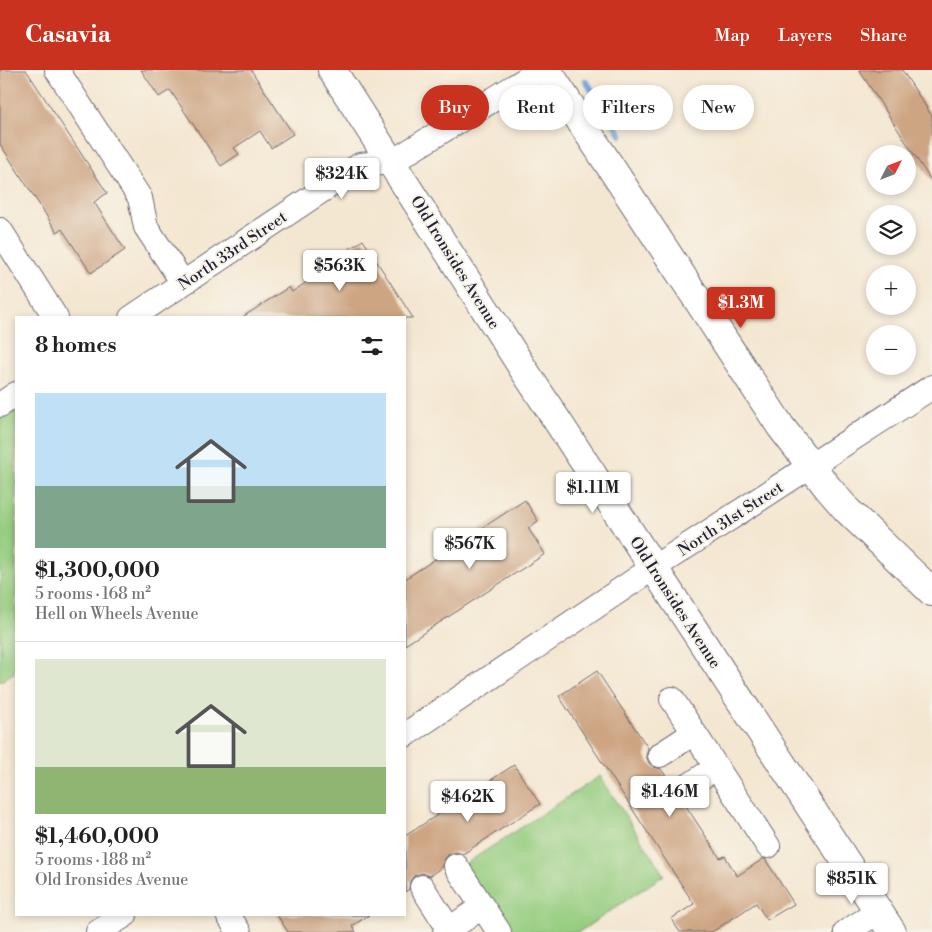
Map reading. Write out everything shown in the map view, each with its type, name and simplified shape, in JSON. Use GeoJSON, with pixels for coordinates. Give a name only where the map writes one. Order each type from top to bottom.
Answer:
{"type":"FeatureCollection","features":[{"type":"Feature","properties":{"kind":"street"},"geometry":{"type":"LineString","coordinates":[[57,70],[140,198],[146,227],[183,283]]}},
{"type":"Feature","properties":{"kind":"street","name":"Old Ironsides Avenue"},"geometry":{"type":"LineString","coordinates":[[332,70],[524,370],[885,922]]}},
{"type":"Feature","properties":{"kind":"street","name":"North 33rd Street"},"geometry":{"type":"LineString","coordinates":[[135,316],[360,165],[392,162],[541,70]]}},
{"type":"Feature","properties":{"kind":"street"},"geometry":{"type":"LineString","coordinates":[[547,70],[781,427],[847,510],[932,592]]}},
{"type":"Feature","properties":{"kind":"street"},"geometry":{"type":"LineString","coordinates":[[0,230],[55,316]]}},
{"type":"Feature","properties":{"kind":"street","name":"North 31st Street"},"geometry":{"type":"LineString","coordinates":[[406,734],[654,568],[932,387]]}},
{"type":"Feature","properties":{"kind":"street"},"geometry":{"type":"LineString","coordinates":[[0,405],[15,395]]}},
{"type":"Feature","properties":{"kind":"street"},"geometry":{"type":"LineString","coordinates":[[672,699],[768,846]]}},
{"type":"Feature","properties":{"kind":"street"},"geometry":{"type":"LineString","coordinates":[[660,755],[694,733]]}},
{"type":"Feature","properties":{"kind":"street"},"geometry":{"type":"LineString","coordinates":[[682,790],[716,768]]}},
{"type":"Feature","properties":{"kind":"street"},"geometry":{"type":"LineString","coordinates":[[456,866],[499,932]]}},
{"type":"Feature","properties":{"kind":"street"},"geometry":{"type":"LineString","coordinates":[[422,888],[448,931],[482,907]]}},
{"type":"Feature","properties":{"kind":"street"},"geometry":{"type":"LineString","coordinates":[[98,932],[122,916]]}},
{"type":"Feature","properties":{"kind":"street"},"geometry":{"type":"LineString","coordinates":[[229,916],[239,932]]}},
{"type":"Feature","properties":{"kind":"street"},"geometry":{"type":"LineString","coordinates":[[846,932],[885,922]]}},
{"type":"Feature","properties":{"kind":"green space"},"geometry":{"type":"Polygon","coordinates":[[[15,406],[15,672],[0,682],[0,415],[15,406]]]}},
{"type":"Feature","properties":{"kind":"green space"},"geometry":{"type":"Polygon","coordinates":[[[600,776],[664,875],[579,932],[507,932],[462,866],[600,776]]]}},
{"type":"Feature","properties":{"kind":"building"},"geometry":{"type":"Polygon","coordinates":[[[0,70],[26,70],[107,193],[94,202],[125,250],[91,273],[62,229],[57,232],[0,144],[0,70]]]}},
{"type":"Feature","properties":{"kind":"building"},"geometry":{"type":"Polygon","coordinates":[[[141,70],[251,70],[293,134],[271,148],[260,131],[234,148],[239,154],[221,166],[170,90],[159,97],[141,70]]]}},
{"type":"Feature","properties":{"kind":"building"},"geometry":{"type":"Polygon","coordinates":[[[859,70],[902,70],[932,116],[932,182],[916,157],[916,145],[908,145],[859,70]]]}},
{"type":"Feature","properties":{"kind":"building"},"geometry":{"type":"Polygon","coordinates":[[[363,240],[413,318],[406,318],[406,316],[244,316],[289,287],[292,292],[326,269],[324,265],[363,240]]]}},
{"type":"Feature","properties":{"kind":"building"},"geometry":{"type":"Polygon","coordinates":[[[525,500],[538,521],[528,528],[545,554],[406,644],[406,578],[525,500]]]}},
{"type":"Feature","properties":{"kind":"building"},"geometry":{"type":"Polygon","coordinates":[[[597,671],[648,748],[646,756],[649,763],[661,769],[671,783],[668,790],[671,798],[676,802],[684,803],[720,858],[725,856],[737,876],[765,859],[794,904],[767,920],[756,903],[712,932],[680,932],[671,919],[694,904],[559,696],[597,671]]]}},
{"type":"Feature","properties":{"kind":"building"},"geometry":{"type":"Polygon","coordinates":[[[514,765],[540,804],[463,854],[456,852],[449,854],[444,860],[442,867],[430,876],[422,873],[414,876],[410,881],[409,889],[406,891],[406,835],[514,765]]]}},
{"type":"Feature","properties":{"kind":"building"},"geometry":{"type":"Polygon","coordinates":[[[278,916],[367,916],[352,926],[356,932],[288,932],[278,916]]]}},
{"type":"Feature","properties":{"kind":"waterway"},"geometry":{"type":"LineString","coordinates":[[586,81],[621,135]]}}]}
